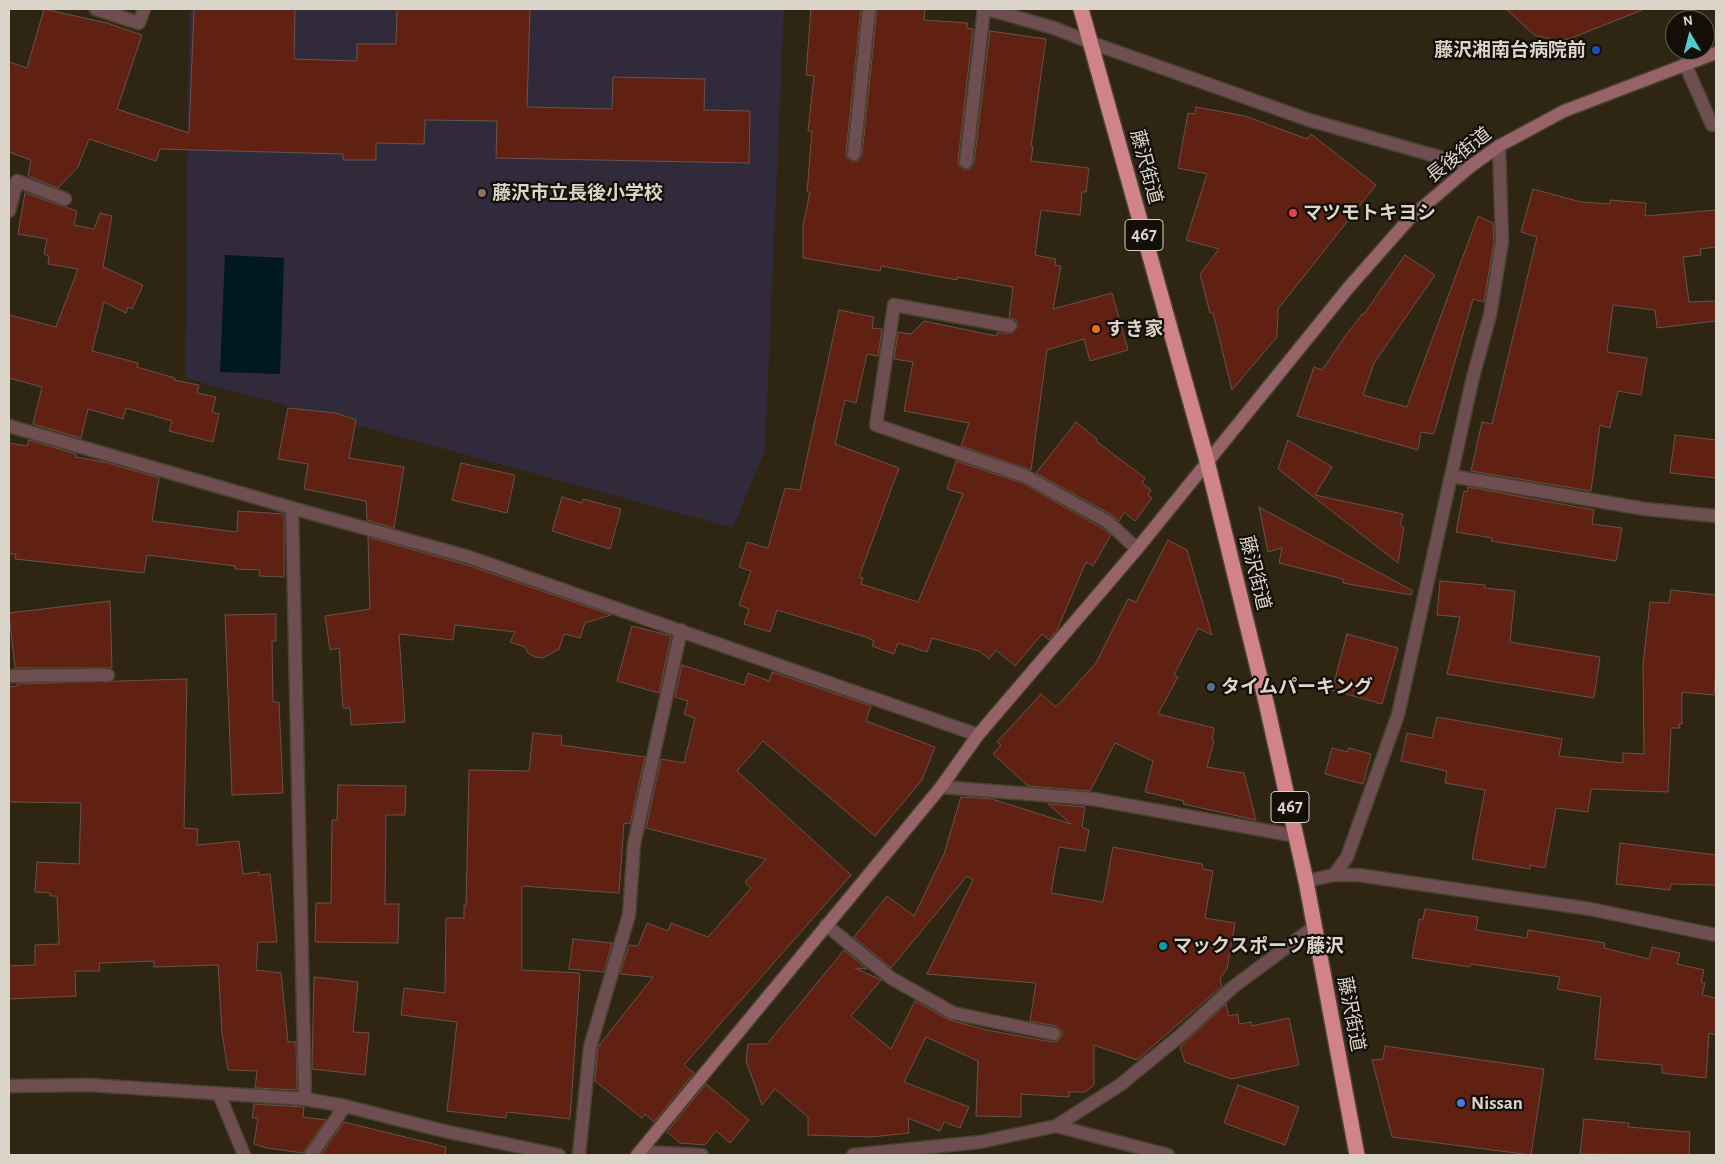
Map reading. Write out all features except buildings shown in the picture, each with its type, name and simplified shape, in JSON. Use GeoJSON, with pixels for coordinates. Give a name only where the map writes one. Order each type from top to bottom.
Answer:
{"type":"FeatureCollection","features":[{"type":"Feature","properties":{"kind":"highway","name":"藤沢街道"},"geometry":{"type":"LineString","coordinates":[[1081,9],[1207,461],[1306,881],[1357,1155]]}},
{"type":"Feature","properties":{"kind":"street"},"geometry":{"type":"LineString","coordinates":[[96,9],[139,23],[144,9]]}},
{"type":"Feature","properties":{"kind":"street"},"geometry":{"type":"LineString","coordinates":[[854,154],[869,9]]}},
{"type":"Feature","properties":{"kind":"street"},"geometry":{"type":"LineString","coordinates":[[966,162],[986,9],[1054,28],[1309,120],[1470,166]]}},
{"type":"Feature","properties":{"kind":"street","name":"長後街道"},"geometry":{"type":"LineString","coordinates":[[639,1154],[941,787],[978,736],[1137,549],[1349,288],[1410,218],[1470,166],[1499,146],[1564,111],[1716,53]]}},
{"type":"Feature","properties":{"kind":"street"},"geometry":{"type":"LineString","coordinates":[[1685,64],[1712,125],[1716,124]]}},
{"type":"Feature","properties":{"kind":"street"},"geometry":{"type":"LineString","coordinates":[[1334,875],[1347,857],[1398,715],[1451,476],[1490,315],[1502,242],[1499,146]]}},
{"type":"Feature","properties":{"kind":"street"},"geometry":{"type":"LineString","coordinates":[[9,211],[17,181],[65,199]]}},
{"type":"Feature","properties":{"kind":"street"},"geometry":{"type":"LineString","coordinates":[[1010,326],[894,305],[876,425],[1025,476],[1108,522],[1137,549]]}},
{"type":"Feature","properties":{"kind":"street"},"geometry":{"type":"LineString","coordinates":[[9,426],[469,557],[682,630],[978,736]]}},
{"type":"Feature","properties":{"kind":"street"},"geometry":{"type":"LineString","coordinates":[[1451,476],[1645,509],[1716,516]]}},
{"type":"Feature","properties":{"kind":"street"},"geometry":{"type":"LineString","coordinates":[[292,508],[305,1099]]}},
{"type":"Feature","properties":{"kind":"street"},"geometry":{"type":"LineString","coordinates":[[579,1155],[590,1047],[629,915],[634,844],[682,630]]}},
{"type":"Feature","properties":{"kind":"street"},"geometry":{"type":"LineString","coordinates":[[9,676],[108,675]]}},
{"type":"Feature","properties":{"kind":"street"},"geometry":{"type":"LineString","coordinates":[[941,787],[1094,799],[1296,836]]}},
{"type":"Feature","properties":{"kind":"street"},"geometry":{"type":"LineString","coordinates":[[1306,881],[1334,875],[1358,875],[1590,909],[1716,935]]}},
{"type":"Feature","properties":{"kind":"street"},"geometry":{"type":"LineString","coordinates":[[826,925],[891,978],[953,1013],[1054,1034]]}},
{"type":"Feature","properties":{"kind":"street"},"geometry":{"type":"LineString","coordinates":[[853,1155],[980,1142],[1056,1126],[1120,1086],[1181,1035],[1233,987],[1314,927]]}},
{"type":"Feature","properties":{"kind":"street"},"geometry":{"type":"LineString","coordinates":[[9,1086],[89,1085],[305,1099],[345,1106],[444,1131],[559,1155]]}},
{"type":"Feature","properties":{"kind":"street"},"geometry":{"type":"LineString","coordinates":[[219,1094],[244,1155]]}},
{"type":"Feature","properties":{"kind":"street"},"geometry":{"type":"LineString","coordinates":[[311,1155],[345,1106]]}},
{"type":"Feature","properties":{"kind":"street"},"geometry":{"type":"LineString","coordinates":[[1056,1126],[1168,1155]]}},
{"type":"Feature","properties":{"kind":"street"},"geometry":{"type":"LineString","coordinates":[[980,1142],[981,1155]]}},
{"type":"Feature","properties":{"kind":"street"},"geometry":{"type":"LineString","coordinates":[[639,1154],[702,1155]]}},
{"type":"Feature","properties":{"kind":"shaded area","name":"藤沢市立長後小学校"},"geometry":{"type":"Polygon","coordinates":[[[189,9],[784,9],[765,451],[733,528],[185,378],[189,9]]]}},
{"type":"Feature","properties":{"kind":"water"},"geometry":{"type":"Polygon","coordinates":[[[225,255],[284,258],[280,374],[220,372],[225,255]]]}},
{"type":"Feature","properties":{"kind":"place","name":"藤沢湘南台病院前"},"geometry":{"type":"Point","coordinates":[1596,50]}},
{"type":"Feature","properties":{"kind":"place","name":"藤沢市立長後小学校"},"geometry":{"type":"Point","coordinates":[482,193]}},
{"type":"Feature","properties":{"kind":"place","name":"マツモトキヨシ"},"geometry":{"type":"Point","coordinates":[1293,213]}},
{"type":"Feature","properties":{"kind":"place","name":"すき家"},"geometry":{"type":"Point","coordinates":[1096,329]}},
{"type":"Feature","properties":{"kind":"place","name":"タイムパーキング"},"geometry":{"type":"Point","coordinates":[1211,687]}},
{"type":"Feature","properties":{"kind":"place","name":"マックスポーツ藤沢"},"geometry":{"type":"Point","coordinates":[1163,946]}},
{"type":"Feature","properties":{"kind":"place","name":"Nissan"},"geometry":{"type":"Point","coordinates":[1461,1103]}}]}
